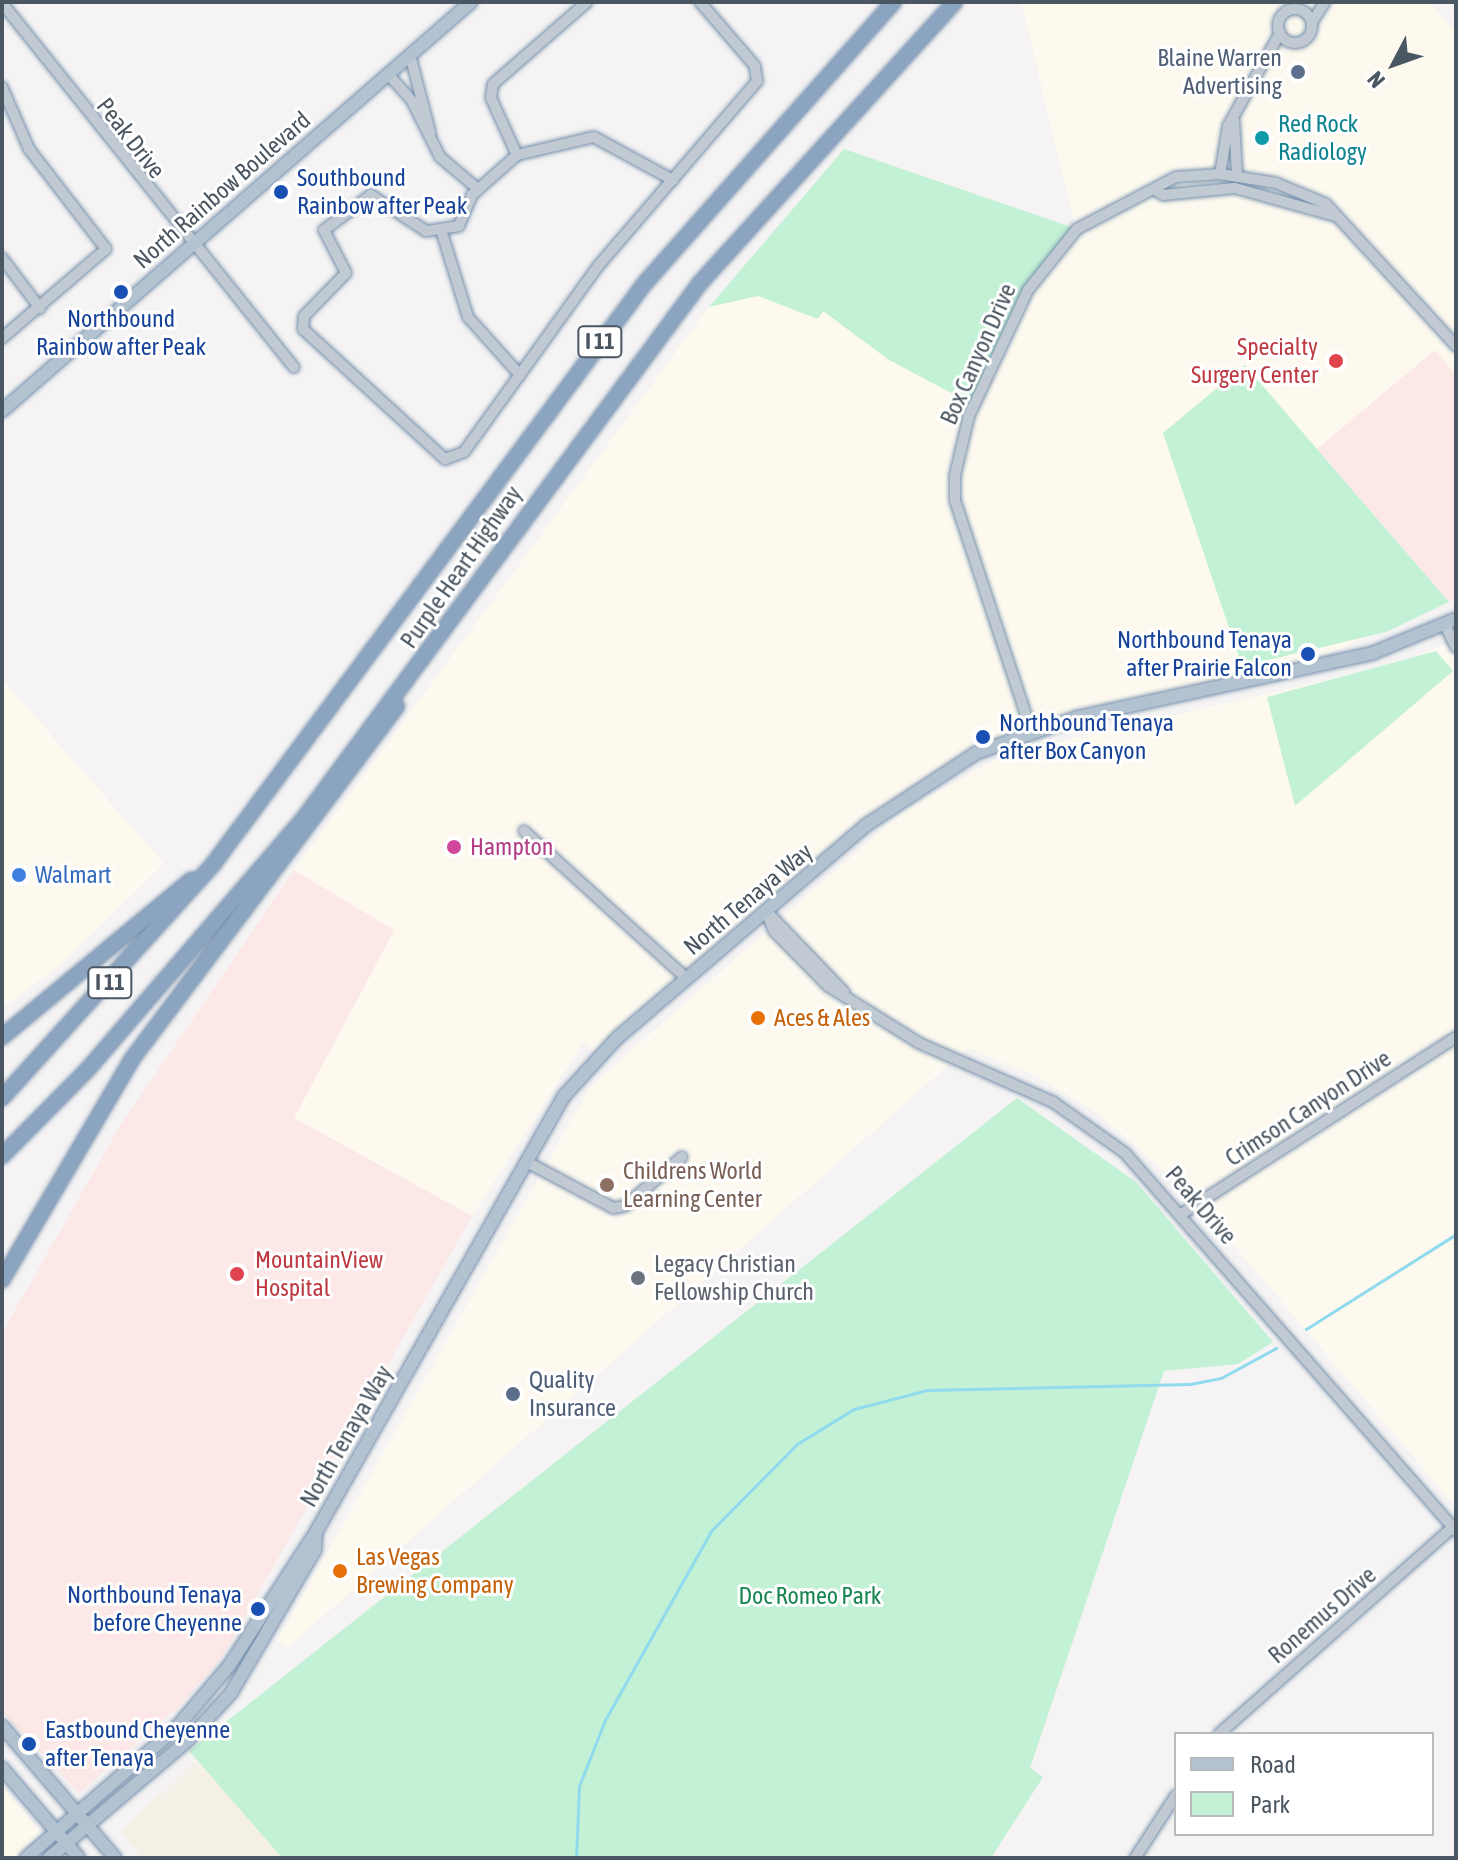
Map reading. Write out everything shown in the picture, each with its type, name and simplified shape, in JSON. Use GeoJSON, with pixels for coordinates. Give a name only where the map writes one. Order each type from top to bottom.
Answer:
{"type":"FeatureCollection","features":[{"type":"Feature","properties":{"kind":"highway","name":"Purple Heart Highway"},"geometry":{"type":"LineString","coordinates":[[2,1098],[214,863],[645,283],[894,2]]}},
{"type":"Feature","properties":{"kind":"highway","name":"Purple Heart Highway"},"geometry":{"type":"LineString","coordinates":[[2,1156],[196,947],[412,674],[700,283],[955,2]]}},
{"type":"Feature","properties":{"kind":"highway"},"geometry":{"type":"LineString","coordinates":[[2,1280],[132,1059],[389,722],[412,674]]}},
{"type":"Feature","properties":{"kind":"highway"},"geometry":{"type":"LineString","coordinates":[[2,1037],[214,863]]}},
{"type":"Feature","properties":{"kind":"main road","name":"North Rainbow Boulevard"},"geometry":{"type":"LineString","coordinates":[[2,411],[471,2]]}},
{"type":"Feature","properties":{"kind":"main road","name":"North Tenaya Way"},"geometry":{"type":"LineString","coordinates":[[26,1858],[205,1696],[316,1532],[579,1076],[686,978],[908,793],[1031,730],[1346,661],[1450,622]]}},
{"type":"Feature","properties":{"kind":"main road","name":"North Tenaya Way"},"geometry":{"type":"LineString","coordinates":[[49,1858],[188,1740],[231,1693],[315,1550],[316,1532]]}},
{"type":"Feature","properties":{"kind":"main road"},"geometry":{"type":"LineString","coordinates":[[2,1726],[115,1858]]}},
{"type":"Feature","properties":{"kind":"main road"},"geometry":{"type":"LineString","coordinates":[[2,1768],[79,1858]]}},
{"type":"Feature","properties":{"kind":"street"},"geometry":{"type":"LineString","coordinates":[[517,155],[491,88],[587,2]]}},
{"type":"Feature","properties":{"kind":"street"},"geometry":{"type":"LineString","coordinates":[[673,180],[594,137],[517,155],[478,189],[464,220],[442,233],[419,227],[376,195],[361,199],[324,230],[346,273],[304,316],[303,329],[445,459],[464,452],[599,265],[673,180],[758,75],[700,2]]}},
{"type":"Feature","properties":{"kind":"street"},"geometry":{"type":"LineString","coordinates":[[1284,37],[1282,17],[1323,2]]}},
{"type":"Feature","properties":{"kind":"street"},"geometry":{"type":"LineString","coordinates":[[1284,37],[1304,41],[1323,2]]}},
{"type":"Feature","properties":{"kind":"street","name":"Peak Drive"},"geometry":{"type":"LineString","coordinates":[[2,3],[190,247],[294,368]]}},
{"type":"Feature","properties":{"kind":"street"},"geometry":{"type":"LineString","coordinates":[[1301,10],[1312,22]]}},
{"type":"Feature","properties":{"kind":"street"},"geometry":{"type":"LineString","coordinates":[[1220,174],[1234,120],[1269,51],[1284,37]]}},
{"type":"Feature","properties":{"kind":"street"},"geometry":{"type":"LineString","coordinates":[[410,55],[431,142]]}},
{"type":"Feature","properties":{"kind":"street"},"geometry":{"type":"LineString","coordinates":[[388,74],[412,101],[431,142],[478,189]]}},
{"type":"Feature","properties":{"kind":"street"},"geometry":{"type":"LineString","coordinates":[[2,87],[29,149],[106,249],[2,338]]}},
{"type":"Feature","properties":{"kind":"street"},"geometry":{"type":"LineString","coordinates":[[1234,120],[1237,175]]}},
{"type":"Feature","properties":{"kind":"street","name":"Box Canyon Drive"},"geometry":{"type":"LineString","coordinates":[[1031,730],[955,500],[961,438],[1046,261],[1116,202],[1154,189],[1176,177],[1237,175],[1302,192],[1335,216],[1456,346]]}},
{"type":"Feature","properties":{"kind":"street","name":"Box Canyon Drive"},"geometry":{"type":"LineString","coordinates":[[1154,189],[1163,195],[1221,188],[1335,216]]}},
{"type":"Feature","properties":{"kind":"street"},"geometry":{"type":"LineString","coordinates":[[442,233],[468,317],[520,375]]}},
{"type":"Feature","properties":{"kind":"street"},"geometry":{"type":"LineString","coordinates":[[2,258],[40,308]]}},
{"type":"Feature","properties":{"kind":"street"},"geometry":{"type":"LineString","coordinates":[[1450,622],[1456,648]]}},
{"type":"Feature","properties":{"kind":"street"},"geometry":{"type":"LineString","coordinates":[[524,831],[686,978]]}},
{"type":"Feature","properties":{"kind":"street","name":"Peak Drive"},"geometry":{"type":"LineString","coordinates":[[767,913],[845,993],[919,1043],[1075,1115],[1183,1213],[1454,1529]]}},
{"type":"Feature","properties":{"kind":"street","name":"Crimson Canyon Drive"},"geometry":{"type":"LineString","coordinates":[[1183,1213],[1456,1037]]}},
{"type":"Feature","properties":{"kind":"street"},"geometry":{"type":"LineString","coordinates":[[527,1162],[613,1208],[625,1206],[682,1157]]}},
{"type":"Feature","properties":{"kind":"street","name":"Ronemus Drive"},"geometry":{"type":"LineString","coordinates":[[1221,1732],[1454,1529]]}},
{"type":"Feature","properties":{"kind":"street"},"geometry":{"type":"LineString","coordinates":[[1135,1858],[1174,1798]]}},
{"type":"Feature","properties":{"kind":"shaded area"},"geometry":{"type":"Polygon","coordinates":[[[1021,2],[1430,2],[1456,32],[1456,599],[1280,675],[1002,742],[908,793],[599,1054],[583,1043],[472,1216],[294,1118],[394,931],[294,870],[709,307],[758,296],[818,319],[823,311],[889,360],[974,405],[1028,290],[1076,229],[1021,2]]]}},
{"type":"Feature","properties":{"kind":"shaded area"},"geometry":{"type":"Polygon","coordinates":[[[1435,350],[1456,375],[1456,598],[1449,602],[1317,449],[1435,350]]]}},
{"type":"Feature","properties":{"kind":"shaded area"},"geometry":{"type":"Polygon","coordinates":[[[1456,640],[1456,1507],[1193,1197],[1101,1116],[1040,1078],[968,1048],[287,1648],[277,1641],[590,1087],[903,811],[1006,754],[1400,663],[1456,640]]]}},
{"type":"Feature","properties":{"kind":"shaded area"},"geometry":{"type":"Polygon","coordinates":[[[2,679],[164,864],[58,967],[2,1008],[2,679]]]}},
{"type":"Feature","properties":{"kind":"shaded area","name":"MountainView Hospital"},"geometry":{"type":"Polygon","coordinates":[[[294,870],[394,930],[294,1118],[472,1216],[222,1657],[178,1707],[79,1793],[2,1712],[2,1333],[119,1128],[294,870]]]}},
{"type":"Feature","properties":{"kind":"shaded area"},"geometry":{"type":"Polygon","coordinates":[[[2,1786],[41,1833],[13,1858],[2,1858],[2,1786]]]}},
{"type":"Feature","properties":{"kind":"green space"},"geometry":{"type":"Polygon","coordinates":[[[844,149],[1077,229],[1046,261],[974,405],[889,360],[823,311],[818,319],[758,296],[709,307],[844,149]]]}},
{"type":"Feature","properties":{"kind":"green space"},"geometry":{"type":"Polygon","coordinates":[[[1245,365],[1449,602],[1386,632],[1242,666],[1163,433],[1245,365]]]}},
{"type":"Feature","properties":{"kind":"green space"},"geometry":{"type":"Polygon","coordinates":[[[1436,651],[1453,671],[1295,806],[1267,697],[1436,651]]]}},
{"type":"Feature","properties":{"kind":"green space","name":"Doc Romeo Park"},"geometry":{"type":"Polygon","coordinates":[[[1017,1098],[1136,1182],[1273,1342],[1238,1364],[1164,1371],[1030,1768],[1043,1777],[991,1858],[282,1858],[189,1751],[1017,1098]]]}},
{"type":"Feature","properties":{"kind":"sand"},"geometry":{"type":"Polygon","coordinates":[[[197,1760],[282,1858],[142,1858],[121,1832],[197,1760]]]}},
{"type":"Feature","properties":{"kind":"waterway"},"geometry":{"type":"LineString","coordinates":[[1306,1329],[1456,1234]]}},
{"type":"Feature","properties":{"kind":"waterway"},"geometry":{"type":"LineString","coordinates":[[576,1858],[579,1786],[605,1720],[711,1531],[797,1444],[854,1409],[927,1390],[1190,1384],[1221,1378],[1276,1348]]}},
{"type":"Feature","properties":{"kind":"place","name":"Blaine Warren Advertising"},"geometry":{"type":"Point","coordinates":[1298,72]}},
{"type":"Feature","properties":{"kind":"place","name":"Red Rock Radiology"},"geometry":{"type":"Point","coordinates":[1262,138]}},
{"type":"Feature","properties":{"kind":"place","name":"Southbound Rainbow after Peak"},"geometry":{"type":"Point","coordinates":[281,192]}},
{"type":"Feature","properties":{"kind":"place","name":"Northbound Rainbow after Peak"},"geometry":{"type":"Point","coordinates":[121,292]}},
{"type":"Feature","properties":{"kind":"place","name":"Specialty Surgery Center"},"geometry":{"type":"Point","coordinates":[1336,361]}},
{"type":"Feature","properties":{"kind":"place","name":"Northbound Tenaya after Prairie Falcon"},"geometry":{"type":"Point","coordinates":[1308,654]}},
{"type":"Feature","properties":{"kind":"place","name":"Northbound Tenaya after Box Canyon"},"geometry":{"type":"Point","coordinates":[983,737]}},
{"type":"Feature","properties":{"kind":"place","name":"Hampton"},"geometry":{"type":"Point","coordinates":[454,847]}},
{"type":"Feature","properties":{"kind":"place","name":"Walmart"},"geometry":{"type":"Point","coordinates":[19,875]}},
{"type":"Feature","properties":{"kind":"place","name":"Aces & Ales"},"geometry":{"type":"Point","coordinates":[758,1018]}},
{"type":"Feature","properties":{"kind":"place","name":"Childrens World Learning Center"},"geometry":{"type":"Point","coordinates":[607,1185]}},
{"type":"Feature","properties":{"kind":"place","name":"MountainView Hospital"},"geometry":{"type":"Point","coordinates":[237,1274]}},
{"type":"Feature","properties":{"kind":"place","name":"Legacy Christian Fellowship Church"},"geometry":{"type":"Point","coordinates":[638,1278]}},
{"type":"Feature","properties":{"kind":"place","name":"Quality Insurance"},"geometry":{"type":"Point","coordinates":[513,1394]}},
{"type":"Feature","properties":{"kind":"place","name":"Las Vegas Brewing Company"},"geometry":{"type":"Point","coordinates":[340,1571]}},
{"type":"Feature","properties":{"kind":"place","name":"Northbound Tenaya before Cheyenne"},"geometry":{"type":"Point","coordinates":[258,1609]}},
{"type":"Feature","properties":{"kind":"place","name":"Eastbound Cheyenne after Tenaya"},"geometry":{"type":"Point","coordinates":[29,1744]}}]}
